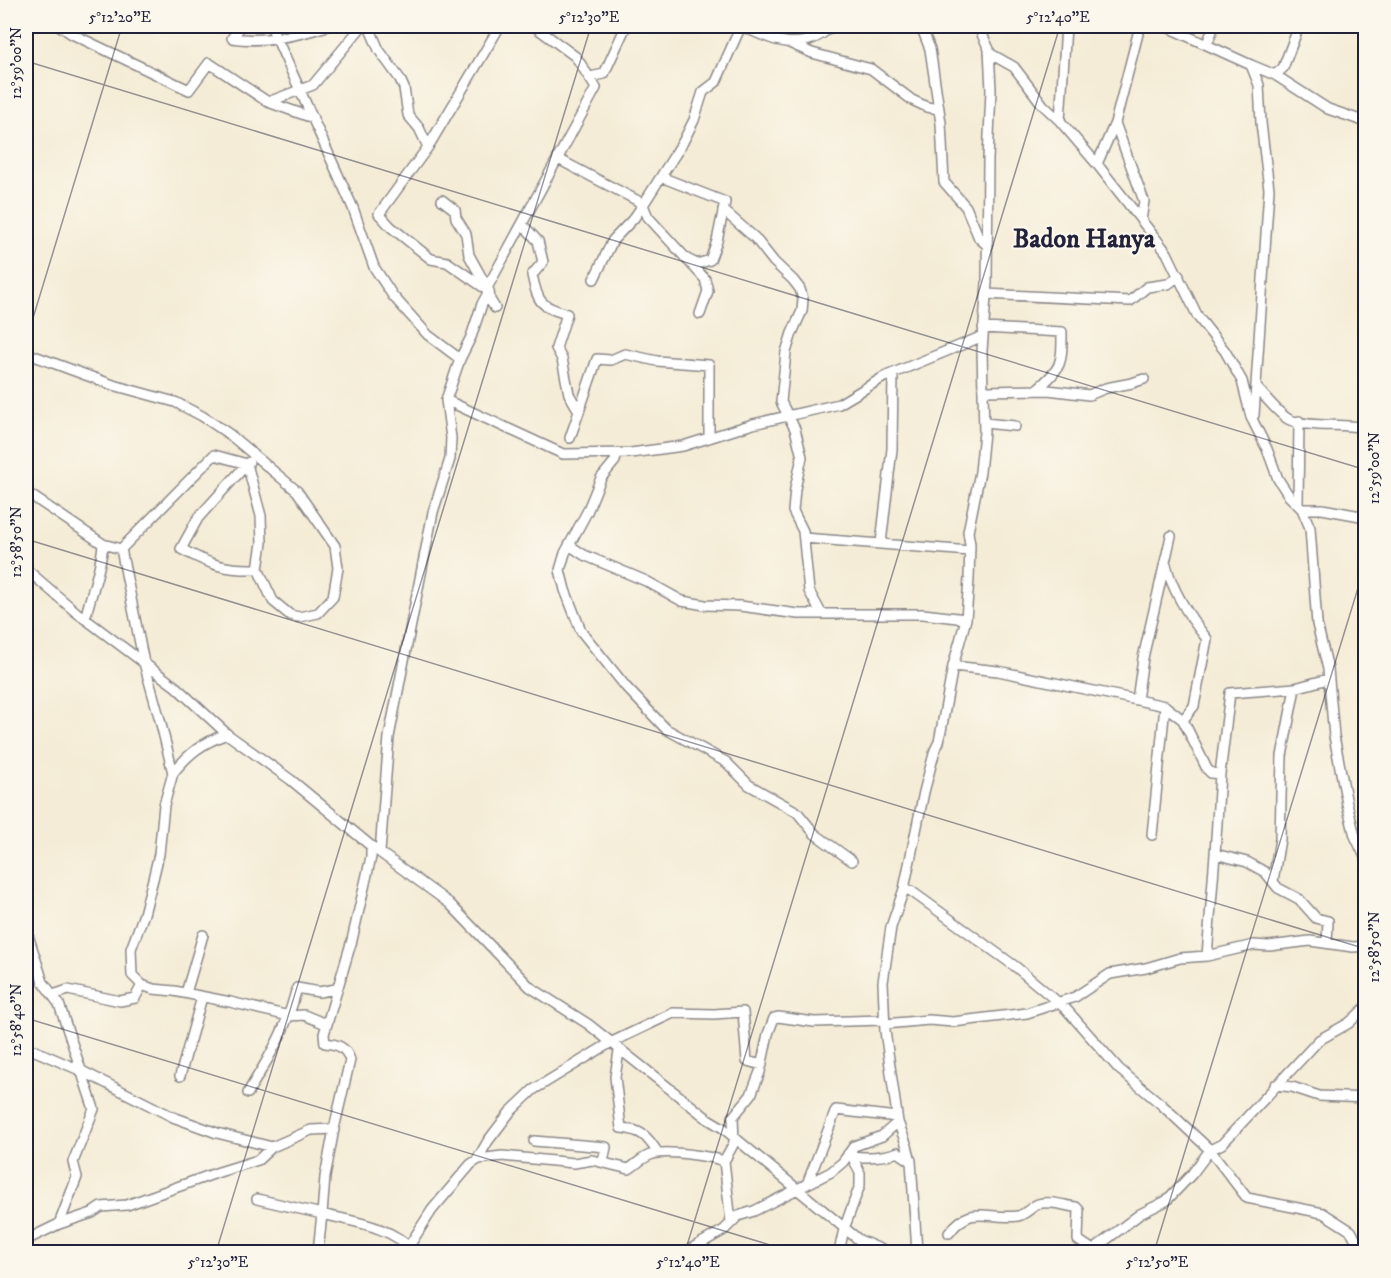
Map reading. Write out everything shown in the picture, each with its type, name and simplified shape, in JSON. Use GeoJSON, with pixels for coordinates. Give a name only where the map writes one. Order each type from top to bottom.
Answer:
{"type":"FeatureCollection","features":[{"type":"Feature","properties":{"kind":"street"},"geometry":{"type":"LineString","coordinates":[[60,26],[92,44],[189,90],[209,63],[268,102],[313,118]]}},
{"type":"Feature","properties":{"kind":"street"},"geometry":{"type":"LineString","coordinates":[[241,26],[232,38],[245,40],[277,38],[311,32],[327,26]]}},
{"type":"Feature","properties":{"kind":"street"},"geometry":{"type":"LineString","coordinates":[[272,26],[353,208],[374,267],[400,304],[428,334],[460,359]]}},
{"type":"Feature","properties":{"kind":"street"},"geometry":{"type":"LineString","coordinates":[[268,102],[313,86],[362,26]]}},
{"type":"Feature","properties":{"kind":"street"},"geometry":{"type":"LineString","coordinates":[[371,26],[370,29],[379,50],[404,88],[408,115],[419,128],[428,147]]}},
{"type":"Feature","properties":{"kind":"street"},"geometry":{"type":"LineString","coordinates":[[488,290],[447,262],[431,259],[391,227],[379,214],[428,147],[500,26]]}},
{"type":"Feature","properties":{"kind":"street"},"geometry":{"type":"LineString","coordinates":[[318,1252],[325,1178],[350,1060],[338,1044],[325,1043],[324,1034],[375,849],[389,737],[433,512],[450,459],[451,438],[446,399],[488,290],[596,88],[576,57],[536,26]]}},
{"type":"Feature","properties":{"kind":"street"},"geometry":{"type":"LineString","coordinates":[[590,77],[604,74],[627,26]]}},
{"type":"Feature","properties":{"kind":"street"},"geometry":{"type":"LineString","coordinates":[[594,279],[613,240],[644,205],[684,142],[704,92],[716,82],[742,26],[773,40],[802,42],[834,26]]}},
{"type":"Feature","properties":{"kind":"street"},"geometry":{"type":"LineString","coordinates":[[920,26],[930,49],[939,109],[944,182],[966,207],[979,238],[988,246]]}},
{"type":"Feature","properties":{"kind":"street"},"geometry":{"type":"LineString","coordinates":[[916,1252],[911,1161],[898,1120],[884,1022],[883,982],[891,927],[904,889],[924,792],[942,733],[953,666],[966,619],[970,551],[968,532],[980,472],[985,391],[983,332],[988,246],[988,159],[992,90],[989,52],[980,26]]}},
{"type":"Feature","properties":{"kind":"street"},"geometry":{"type":"LineString","coordinates":[[1060,121],[1066,26]]}},
{"type":"Feature","properties":{"kind":"street"},"geometry":{"type":"LineString","coordinates":[[1097,164],[1115,123],[1140,26]]}},
{"type":"Feature","properties":{"kind":"street"},"geometry":{"type":"LineString","coordinates":[[1165,26],[1275,75],[1328,109],[1365,122]]}},
{"type":"Feature","properties":{"kind":"street"},"geometry":{"type":"LineString","coordinates":[[1207,44],[1214,26]]}},
{"type":"Feature","properties":{"kind":"street"},"geometry":{"type":"LineString","coordinates":[[1275,75],[1283,68],[1299,26]]}},
{"type":"Feature","properties":{"kind":"street"},"geometry":{"type":"LineString","coordinates":[[787,42],[830,58],[871,69],[912,100],[927,107],[939,109]]}},
{"type":"Feature","properties":{"kind":"street"},"geometry":{"type":"LineString","coordinates":[[989,52],[1014,67],[1043,105],[1097,164],[1167,253],[1198,317],[1225,351],[1242,381],[1253,422],[1267,449],[1278,479],[1289,496],[1300,507],[1310,528],[1317,624],[1326,661],[1334,736],[1355,836],[1365,859]]}},
{"type":"Feature","properties":{"kind":"street"},"geometry":{"type":"LineString","coordinates":[[1251,65],[1259,85],[1269,189],[1253,422]]}},
{"type":"Feature","properties":{"kind":"street"},"geometry":{"type":"LineString","coordinates":[[1115,123],[1144,201],[1141,220]]}},
{"type":"Feature","properties":{"kind":"street"},"geometry":{"type":"LineString","coordinates":[[558,159],[644,205],[648,217],[705,279],[708,291]]}},
{"type":"Feature","properties":{"kind":"street"},"geometry":{"type":"LineString","coordinates":[[661,177],[725,201],[717,242],[710,260],[708,291],[700,314]]}},
{"type":"Feature","properties":{"kind":"street"},"geometry":{"type":"LineString","coordinates":[[442,200],[455,210],[456,218],[466,234],[469,255],[495,308]]}},
{"type":"Feature","properties":{"kind":"street"},"geometry":{"type":"LineString","coordinates":[[723,210],[755,238],[774,262],[801,289],[802,311],[786,352],[781,402],[795,429],[802,458],[793,511],[804,538],[809,591],[821,613]]}},
{"type":"Feature","properties":{"kind":"street"},"geometry":{"type":"LineString","coordinates":[[522,224],[538,241],[543,262],[532,275],[536,294],[541,304],[547,308],[567,314],[556,348],[562,359],[569,394],[579,411]]}},
{"type":"Feature","properties":{"kind":"street"},"geometry":{"type":"LineString","coordinates":[[687,260],[697,264],[710,260]]}},
{"type":"Feature","properties":{"kind":"street"},"geometry":{"type":"LineString","coordinates":[[986,294],[1130,301],[1147,287],[1168,284],[1179,276]]}},
{"type":"Feature","properties":{"kind":"street"},"geometry":{"type":"LineString","coordinates":[[446,399],[563,454],[617,453],[683,446],[753,424],[839,404],[893,374],[983,332],[1062,332],[1062,362],[1054,375],[1037,389]]}},
{"type":"Feature","properties":{"kind":"street"},"geometry":{"type":"LineString","coordinates":[[26,353],[114,385],[176,402],[202,416],[256,456],[297,491],[335,546],[338,568],[333,597],[318,613],[298,617],[290,615],[273,601],[258,569],[262,543],[261,516],[247,464]]}},
{"type":"Feature","properties":{"kind":"street"},"geometry":{"type":"LineString","coordinates":[[570,438],[597,359],[611,360],[625,354],[657,361],[709,365],[709,438]]}},
{"type":"Feature","properties":{"kind":"street"},"geometry":{"type":"LineString","coordinates":[[881,543],[892,449],[893,374]]}},
{"type":"Feature","properties":{"kind":"street"},"geometry":{"type":"LineString","coordinates":[[985,391],[1037,389],[1089,395],[1106,388],[1144,379]]}},
{"type":"Feature","properties":{"kind":"street"},"geometry":{"type":"LineString","coordinates":[[1256,387],[1288,419],[1309,424],[1346,424],[1365,428]]}},
{"type":"Feature","properties":{"kind":"street"},"geometry":{"type":"LineString","coordinates":[[1299,422],[1300,507]]}},
{"type":"Feature","properties":{"kind":"street"},"geometry":{"type":"LineString","coordinates":[[984,423],[1015,426]]}},
{"type":"Feature","properties":{"kind":"street"},"geometry":{"type":"LineString","coordinates":[[617,453],[615,461],[601,478],[587,512],[565,553],[560,570],[581,631],[626,687],[666,729],[726,762],[749,785],[797,812],[815,834],[852,861]]}},
{"type":"Feature","properties":{"kind":"street"},"geometry":{"type":"LineString","coordinates":[[121,549],[214,456],[247,464]]}},
{"type":"Feature","properties":{"kind":"street"},"geometry":{"type":"LineString","coordinates":[[256,456],[198,518],[181,549],[204,561],[232,570],[258,569]]}},
{"type":"Feature","properties":{"kind":"street"},"geometry":{"type":"LineString","coordinates":[[26,492],[103,544],[121,549]]}},
{"type":"Feature","properties":{"kind":"street"},"geometry":{"type":"LineString","coordinates":[[1300,507],[1365,517]]}},
{"type":"Feature","properties":{"kind":"street"},"geometry":{"type":"LineString","coordinates":[[1137,700],[1143,658],[1171,536]]}},
{"type":"Feature","properties":{"kind":"street"},"geometry":{"type":"LineString","coordinates":[[804,538],[970,551]]}},
{"type":"Feature","properties":{"kind":"street"},"geometry":{"type":"LineString","coordinates":[[86,619],[92,589],[102,566],[103,544]]}},
{"type":"Feature","properties":{"kind":"street"},"geometry":{"type":"LineString","coordinates":[[570,545],[584,555],[646,581],[682,601],[798,614],[923,614],[966,619]]}},
{"type":"Feature","properties":{"kind":"street"},"geometry":{"type":"LineString","coordinates":[[121,549],[144,663],[173,773]]}},
{"type":"Feature","properties":{"kind":"street"},"geometry":{"type":"LineString","coordinates":[[1165,563],[1169,578],[1193,622],[1207,639],[1194,706],[1183,720]]}},
{"type":"Feature","properties":{"kind":"street"},"geometry":{"type":"LineString","coordinates":[[26,569],[86,619],[176,687],[227,734],[291,780],[375,849],[449,903],[533,990],[585,1022],[619,1051],[734,1138],[859,1240],[887,1252]]}},
{"type":"Feature","properties":{"kind":"street"},"geometry":{"type":"LineString","coordinates":[[953,666],[998,671],[1165,706],[1183,720],[1210,773],[1220,774]]}},
{"type":"Feature","properties":{"kind":"street"},"geometry":{"type":"LineString","coordinates":[[1207,956],[1220,774],[1230,693],[1295,688],[1328,679]]}},
{"type":"Feature","properties":{"kind":"street"},"geometry":{"type":"LineString","coordinates":[[1273,882],[1280,838],[1282,756],[1295,688]]}},
{"type":"Feature","properties":{"kind":"street"},"geometry":{"type":"LineString","coordinates":[[1152,835],[1165,706]]}},
{"type":"Feature","properties":{"kind":"street"},"geometry":{"type":"LineString","coordinates":[[227,734],[215,738],[187,755],[173,773],[164,805],[155,871],[144,914],[131,949],[132,975],[142,985],[153,989],[186,993],[289,1016],[304,1015],[326,1024]]}},
{"type":"Feature","properties":{"kind":"street"},"geometry":{"type":"LineString","coordinates":[[1215,854],[1247,862],[1265,873],[1278,888],[1299,899],[1316,918],[1328,921],[1327,943]]}},
{"type":"Feature","properties":{"kind":"street"},"geometry":{"type":"LineString","coordinates":[[904,889],[911,891],[1016,967],[1066,1009],[1119,1069],[1210,1150],[1247,1198],[1323,1213],[1351,1231],[1364,1252]]}},
{"type":"Feature","properties":{"kind":"street"},"geometry":{"type":"LineString","coordinates":[[26,929],[44,982],[59,1004],[94,1109],[73,1162],[77,1177],[59,1224]]}},
{"type":"Feature","properties":{"kind":"street"},"geometry":{"type":"LineString","coordinates":[[186,993],[203,935]]}},
{"type":"Feature","properties":{"kind":"street"},"geometry":{"type":"LineString","coordinates":[[731,1221],[724,1161],[734,1143],[733,1117],[751,1095],[762,1065],[771,1023],[776,1017],[814,1022],[929,1020],[952,1022],[990,1018],[1033,1012],[1084,993],[1110,974],[1146,968],[1180,958],[1207,956],[1254,945],[1269,946],[1303,942],[1365,946]]}},
{"type":"Feature","properties":{"kind":"street"},"geometry":{"type":"LineString","coordinates":[[53,995],[68,990],[120,1001],[135,998],[142,985]]}},
{"type":"Feature","properties":{"kind":"street"},"geometry":{"type":"LineString","coordinates":[[248,1094],[289,1016],[297,988],[319,992],[336,989]]}},
{"type":"Feature","properties":{"kind":"street"},"geometry":{"type":"LineString","coordinates":[[180,1076],[202,997]]}},
{"type":"Feature","properties":{"kind":"street"},"geometry":{"type":"LineString","coordinates":[[949,1233],[958,1221],[971,1215],[1018,1216],[1044,1203],[1076,1207],[1079,1210],[1078,1240],[1092,1251],[1140,1214],[1166,1201],[1192,1174],[1210,1150],[1222,1144],[1319,1040],[1349,1023],[1365,1007]]}},
{"type":"Feature","properties":{"kind":"street"},"geometry":{"type":"LineString","coordinates":[[256,1199],[382,1229],[411,1249],[432,1209],[477,1160],[510,1112],[533,1090],[610,1043],[673,1013],[743,1012],[747,1061],[762,1065]]}},
{"type":"Feature","properties":{"kind":"street"},"geometry":{"type":"LineString","coordinates":[[26,1047],[82,1071],[173,1117],[217,1133],[272,1146]]}},
{"type":"Feature","properties":{"kind":"street"},"geometry":{"type":"LineString","coordinates":[[619,1051],[615,1077],[621,1128],[636,1129],[648,1138],[658,1153]]}},
{"type":"Feature","properties":{"kind":"street"},"geometry":{"type":"LineString","coordinates":[[1275,1086],[1292,1087],[1319,1096],[1365,1098]]}},
{"type":"Feature","properties":{"kind":"street"},"geometry":{"type":"LineString","coordinates":[[807,1184],[836,1110],[898,1120]]}},
{"type":"Feature","properties":{"kind":"street"},"geometry":{"type":"LineString","coordinates":[[688,1252],[724,1230],[738,1216],[754,1211],[831,1172],[850,1155],[857,1143],[882,1136],[898,1120]]}},
{"type":"Feature","properties":{"kind":"street"},"geometry":{"type":"LineString","coordinates":[[26,1240],[59,1224],[92,1213],[101,1207],[127,1204],[258,1160],[272,1146],[311,1130],[334,1129]]}},
{"type":"Feature","properties":{"kind":"street"},"geometry":{"type":"LineString","coordinates":[[534,1141],[606,1147],[603,1162]]}},
{"type":"Feature","properties":{"kind":"street"},"geometry":{"type":"LineString","coordinates":[[850,1155],[870,1157],[898,1152],[911,1161]]}},
{"type":"Feature","properties":{"kind":"street"},"geometry":{"type":"LineString","coordinates":[[477,1160],[502,1156],[574,1163],[590,1160],[629,1169],[648,1156],[658,1153],[709,1156],[724,1161]]}},
{"type":"Feature","properties":{"kind":"street"},"geometry":{"type":"LineString","coordinates":[[839,1252],[844,1228],[860,1185],[861,1175],[850,1155]]}},
{"type":"Feature","properties":{"kind":"district","name":"Badon Hanya"},"geometry":{"type":"Point","coordinates":[1084,239]}}]}
